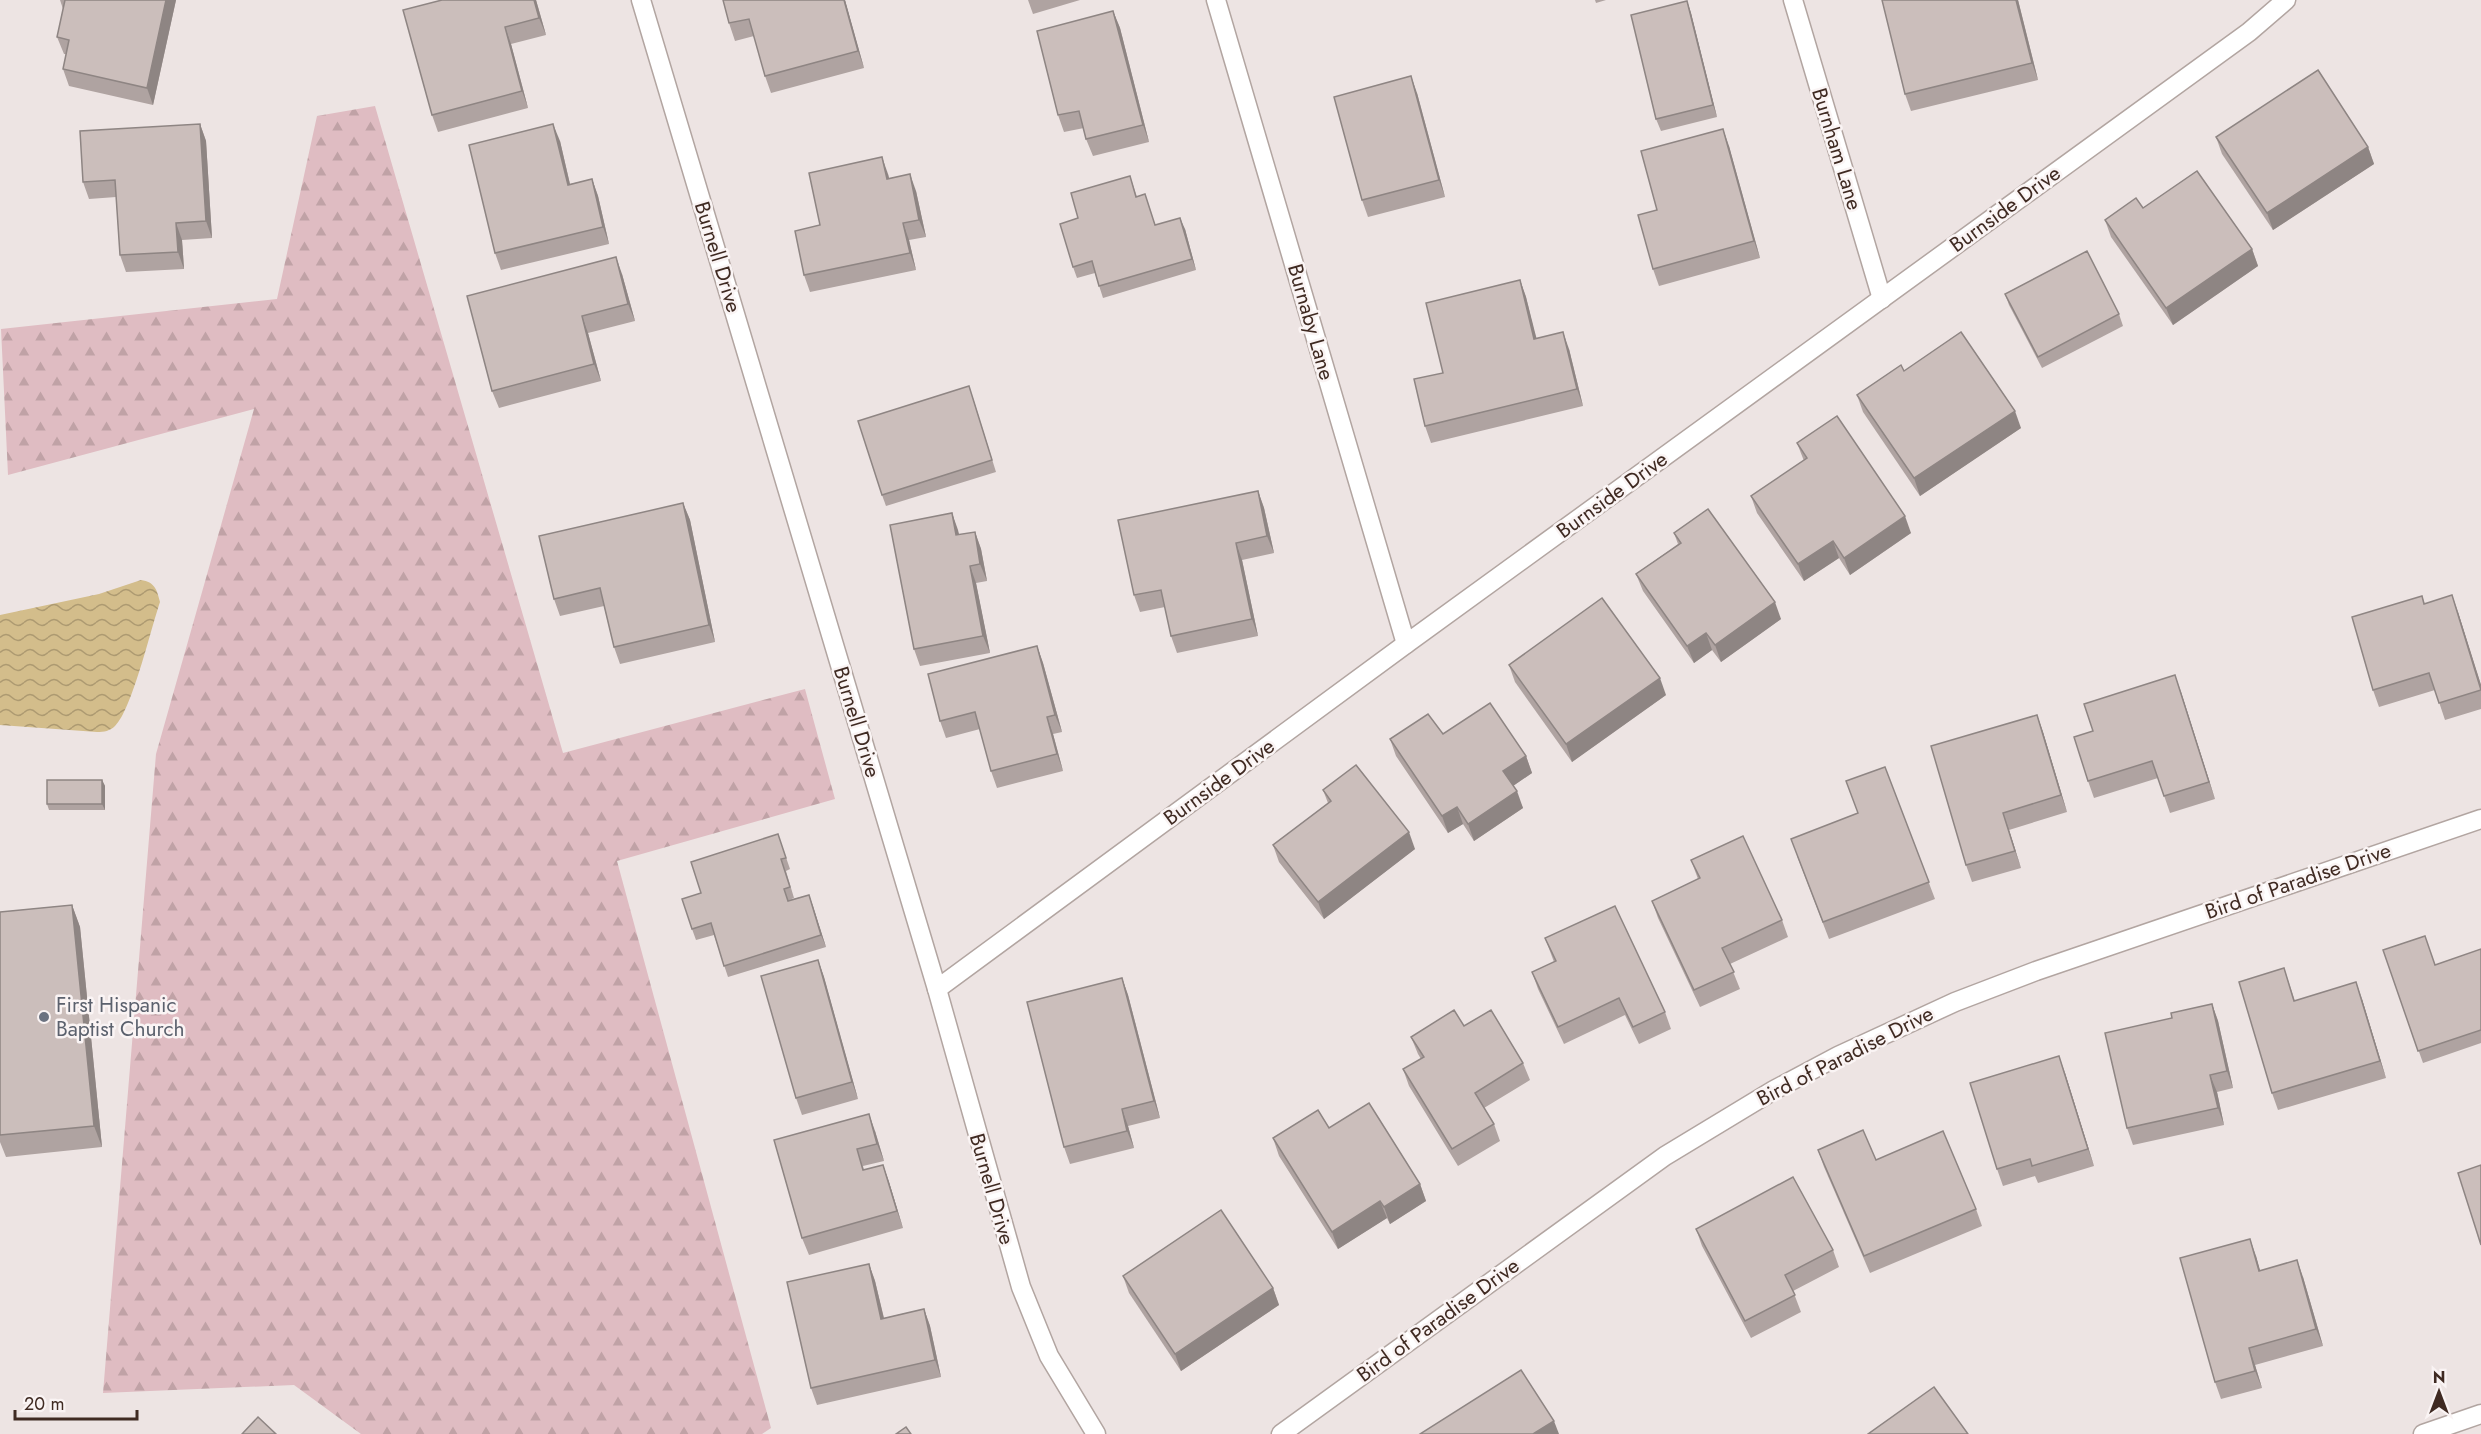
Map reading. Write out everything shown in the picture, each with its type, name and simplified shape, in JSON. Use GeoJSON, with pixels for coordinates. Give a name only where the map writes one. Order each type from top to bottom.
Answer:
{"type":"FeatureCollection","features":[{"type":"Feature","properties":{"kind":"street","name":"Burnell Drive"},"geometry":{"type":"LineString","coordinates":[[641,0],[937,989],[1021,1287],[1049,1356],[1096,1434]]}},
{"type":"Feature","properties":{"kind":"street","name":"Burnaby Lane"},"geometry":{"type":"LineString","coordinates":[[1216,0],[1406,644]]}},
{"type":"Feature","properties":{"kind":"street","name":"Burnham Lane"},"geometry":{"type":"LineString","coordinates":[[1793,0],[1882,298]]}},
{"type":"Feature","properties":{"kind":"street","name":"Burnside Drive"},"geometry":{"type":"LineString","coordinates":[[937,989],[1406,644],[2249,32],[2286,0]]}},
{"type":"Feature","properties":{"kind":"street","name":"Bird of Paradise Drive"},"geometry":{"type":"LineString","coordinates":[[1289,1432],[1665,1156],[1774,1090],[1838,1056],[1955,1002],[2036,971],[2481,819]]}},
{"type":"Feature","properties":{"kind":"street"},"geometry":{"type":"LineString","coordinates":[[2424,1434],[2481,1414]]}},
{"type":"Feature","properties":{"kind":"green space"},"geometry":{"type":"Polygon","coordinates":[[[375,106],[563,753],[805,689],[835,799],[617,861],[771,1428],[762,1434],[361,1434],[294,1385],[103,1393],[156,754],[254,409],[8,475],[1,329],[277,299],[317,116],[375,106]]]}},
{"type":"Feature","properties":{"kind":"water"},"geometry":{"type":"Polygon","coordinates":[[[141,580],[155,587],[160,602],[128,704],[115,726],[107,731],[97,732],[0,725],[0,615],[99,594],[141,580]]]}},
{"type":"Feature","properties":{"kind":"building"},"geometry":{"type":"Polygon","coordinates":[[[65,0],[166,0],[147,88],[63,69],[69,40],[57,37],[65,0]]]}},
{"type":"Feature","properties":{"kind":"building"},"geometry":{"type":"Polygon","coordinates":[[[442,0],[534,0],[539,18],[505,27],[522,91],[432,115],[403,10],[442,0]]]}},
{"type":"Feature","properties":{"kind":"building"},"geometry":{"type":"Polygon","coordinates":[[[723,0],[844,0],[858,51],[765,76],[749,19],[729,23],[723,0]]]}},
{"type":"Feature","properties":{"kind":"building"},"geometry":{"type":"Polygon","coordinates":[[[1882,0],[2016,0],[2032,63],[1905,94],[1882,0]]]}},
{"type":"Feature","properties":{"kind":"building"},"geometry":{"type":"Polygon","coordinates":[[[1687,1],[1713,105],[1656,119],[1631,15],[1687,1]]]}},
{"type":"Feature","properties":{"kind":"building"},"geometry":{"type":"Polygon","coordinates":[[[1113,11],[1143,125],[1086,139],[1079,111],[1058,115],[1037,31],[1113,11]]]}},
{"type":"Feature","properties":{"kind":"building"},"geometry":{"type":"Polygon","coordinates":[[[2318,70],[2368,147],[2267,213],[2216,137],[2318,70]]]}},
{"type":"Feature","properties":{"kind":"building"},"geometry":{"type":"Polygon","coordinates":[[[1411,76],[1439,180],[1362,200],[1334,97],[1411,76]]]}},
{"type":"Feature","properties":{"kind":"building"},"geometry":{"type":"Polygon","coordinates":[[[200,124],[206,221],[176,223],[178,252],[120,255],[115,180],[83,182],[80,131],[200,124]]]}},
{"type":"Feature","properties":{"kind":"building"},"geometry":{"type":"Polygon","coordinates":[[[553,124],[568,185],[592,179],[603,227],[495,253],[469,145],[553,124]]]}},
{"type":"Feature","properties":{"kind":"building"},"geometry":{"type":"Polygon","coordinates":[[[1723,129],[1754,241],[1653,269],[1638,215],[1657,210],[1641,151],[1723,129]]]}},
{"type":"Feature","properties":{"kind":"building"},"geometry":{"type":"Polygon","coordinates":[[[882,157],[887,179],[910,174],[919,220],[903,223],[910,253],[804,275],[795,231],[820,225],[809,173],[882,157]]]}},
{"type":"Feature","properties":{"kind":"building"},"geometry":{"type":"Polygon","coordinates":[[[2197,171],[2252,249],[2166,308],[2105,220],[2136,198],[2143,208],[2197,171]]]}},
{"type":"Feature","properties":{"kind":"building"},"geometry":{"type":"Polygon","coordinates":[[[1130,176],[1136,197],[1145,194],[1155,225],[1180,218],[1192,259],[1099,286],[1092,261],[1073,267],[1060,224],[1078,218],[1071,193],[1130,176]]]}},
{"type":"Feature","properties":{"kind":"building"},"geometry":{"type":"Polygon","coordinates":[[[2087,251],[2119,314],[2038,357],[2005,294],[2087,251]]]}},
{"type":"Feature","properties":{"kind":"building"},"geometry":{"type":"Polygon","coordinates":[[[616,257],[628,304],[582,316],[594,364],[492,391],[467,296],[616,257]]]}},
{"type":"Feature","properties":{"kind":"building"},"geometry":{"type":"Polygon","coordinates":[[[1520,280],[1534,339],[1563,332],[1577,389],[1425,426],[1414,379],[1443,373],[1426,303],[1520,280]]]}},
{"type":"Feature","properties":{"kind":"building"},"geometry":{"type":"Polygon","coordinates":[[[1961,332],[2015,411],[1914,478],[1857,395],[1901,365],[1904,371],[1961,332]]]}},
{"type":"Feature","properties":{"kind":"building"},"geometry":{"type":"Polygon","coordinates":[[[969,386],[992,460],[882,495],[858,421],[969,386]]]}},
{"type":"Feature","properties":{"kind":"building"},"geometry":{"type":"Polygon","coordinates":[[[1837,416],[1905,516],[1844,558],[1833,541],[1798,564],[1751,496],[1807,458],[1797,443],[1837,416]]]}},
{"type":"Feature","properties":{"kind":"building"},"geometry":{"type":"Polygon","coordinates":[[[1258,491],[1267,536],[1236,543],[1252,619],[1171,636],[1161,590],[1134,595],[1118,520],[1258,491]]]}},
{"type":"Feature","properties":{"kind":"building"},"geometry":{"type":"Polygon","coordinates":[[[683,503],[709,625],[614,647],[600,588],[554,599],[539,536],[683,503]]]}},
{"type":"Feature","properties":{"kind":"building"},"geometry":{"type":"Polygon","coordinates":[[[1708,509],[1775,602],[1715,645],[1706,633],[1687,646],[1636,574],[1681,543],[1674,533],[1708,509]]]}},
{"type":"Feature","properties":{"kind":"building"},"geometry":{"type":"Polygon","coordinates":[[[952,513],[956,535],[975,532],[980,564],[970,566],[983,636],[914,649],[890,525],[952,513]]]}},
{"type":"Feature","properties":{"kind":"building"},"geometry":{"type":"Polygon","coordinates":[[[2452,595],[2481,690],[2439,703],[2429,673],[2373,690],[2352,617],[2422,596],[2424,604],[2452,595]]]}},
{"type":"Feature","properties":{"kind":"building"},"geometry":{"type":"Polygon","coordinates":[[[1602,598],[1660,678],[1566,744],[1509,665],[1602,598]]]}},
{"type":"Feature","properties":{"kind":"building"},"geometry":{"type":"Polygon","coordinates":[[[1037,646],[1055,715],[1047,717],[1057,754],[991,771],[975,712],[940,721],[928,674],[1037,646]]]}},
{"type":"Feature","properties":{"kind":"building"},"geometry":{"type":"Polygon","coordinates":[[[2175,675],[2209,782],[2164,796],[2152,761],[2088,781],[2074,737],[2093,731],[2084,704],[2175,675]]]}},
{"type":"Feature","properties":{"kind":"building"},"geometry":{"type":"Polygon","coordinates":[[[1490,703],[1526,756],[1503,771],[1517,791],[1468,824],[1457,807],[1442,816],[1390,739],[1428,714],[1443,734],[1490,703]]]}},
{"type":"Feature","properties":{"kind":"building"},"geometry":{"type":"Polygon","coordinates":[[[2037,715],[2061,795],[2003,813],[2015,851],[1966,865],[1931,746],[2037,715]]]}},
{"type":"Feature","properties":{"kind":"building"},"geometry":{"type":"Polygon","coordinates":[[[1356,765],[1409,832],[1318,902],[1273,845],[1331,801],[1323,790],[1356,765]]]}},
{"type":"Feature","properties":{"kind":"building"},"geometry":{"type":"Polygon","coordinates":[[[1885,767],[1929,882],[1823,922],[1791,839],[1858,813],[1846,781],[1885,767]]]}},
{"type":"Feature","properties":{"kind":"building"},"geometry":{"type":"Polygon","coordinates":[[[47,780],[102,780],[102,804],[47,804],[47,780]]]}},
{"type":"Feature","properties":{"kind":"building"},"geometry":{"type":"Polygon","coordinates":[[[778,834],[786,858],[781,859],[790,887],[784,889],[788,901],[809,895],[821,935],[724,966],[711,923],[692,929],[682,899],[701,893],[691,862],[778,834]]]}},
{"type":"Feature","properties":{"kind":"building"},"geometry":{"type":"Polygon","coordinates":[[[1743,836],[1782,920],[1722,948],[1734,972],[1694,990],[1652,901],[1700,878],[1691,860],[1743,836]]]}},
{"type":"Feature","properties":{"kind":"building","name":"First Hispanic Baptist Church"},"geometry":{"type":"Polygon","coordinates":[[[72,905],[94,1126],[0,1135],[0,912],[72,905]]]}},
{"type":"Feature","properties":{"kind":"building"},"geometry":{"type":"Polygon","coordinates":[[[1615,906],[1665,1012],[1633,1027],[1619,998],[1558,1027],[1532,972],[1556,961],[1545,938],[1615,906]]]}},
{"type":"Feature","properties":{"kind":"building"},"geometry":{"type":"Polygon","coordinates":[[[2425,936],[2435,965],[2481,949],[2481,1030],[2418,1051],[2383,950],[2425,936]]]}},
{"type":"Feature","properties":{"kind":"building"},"geometry":{"type":"Polygon","coordinates":[[[818,960],[852,1082],[796,1098],[761,976],[818,960]]]}},
{"type":"Feature","properties":{"kind":"building"},"geometry":{"type":"Polygon","coordinates":[[[2284,968],[2294,1001],[2356,982],[2380,1061],[2272,1093],[2239,982],[2284,968]]]}},
{"type":"Feature","properties":{"kind":"building"},"geometry":{"type":"Polygon","coordinates":[[[1122,978],[1154,1101],[1122,1109],[1127,1131],[1064,1147],[1027,1002],[1122,978]]]}},
{"type":"Feature","properties":{"kind":"building"},"geometry":{"type":"Polygon","coordinates":[[[2212,1004],[2227,1071],[2210,1075],[2218,1108],[2127,1128],[2105,1033],[2172,1018],[2171,1013],[2212,1004]]]}},
{"type":"Feature","properties":{"kind":"building"},"geometry":{"type":"Polygon","coordinates":[[[1454,1010],[1464,1026],[1491,1010],[1523,1063],[1475,1093],[1494,1124],[1452,1149],[1403,1069],[1424,1057],[1411,1037],[1454,1010]]]}},
{"type":"Feature","properties":{"kind":"building"},"geometry":{"type":"Polygon","coordinates":[[[2059,1056],[2088,1149],[2032,1166],[2030,1159],[1997,1169],[1970,1083],[2059,1056]]]}},
{"type":"Feature","properties":{"kind":"building"},"geometry":{"type":"Polygon","coordinates":[[[1369,1103],[1420,1184],[1384,1207],[1380,1201],[1332,1232],[1273,1138],[1318,1110],[1329,1128],[1369,1103]]]}},
{"type":"Feature","properties":{"kind":"building"},"geometry":{"type":"Polygon","coordinates":[[[869,1114],[877,1144],[857,1149],[863,1170],[883,1165],[897,1211],[802,1238],[774,1140],[869,1114]]]}},
{"type":"Feature","properties":{"kind":"building"},"geometry":{"type":"Polygon","coordinates":[[[1863,1130],[1876,1160],[1943,1131],[1976,1209],[1864,1256],[1818,1150],[1863,1130]]]}},
{"type":"Feature","properties":{"kind":"building"},"geometry":{"type":"Polygon","coordinates":[[[2481,1165],[2481,1245],[2458,1173],[2481,1165]]]}},
{"type":"Feature","properties":{"kind":"building"},"geometry":{"type":"Polygon","coordinates":[[[1793,1177],[1833,1250],[1785,1275],[1795,1295],[1745,1321],[1696,1229],[1793,1177]]]}},
{"type":"Feature","properties":{"kind":"building"},"geometry":{"type":"Polygon","coordinates":[[[1221,1210],[1273,1288],[1175,1354],[1123,1276],[1221,1210]]]}},
{"type":"Feature","properties":{"kind":"building"},"geometry":{"type":"Polygon","coordinates":[[[2250,1239],[2259,1271],[2297,1260],[2316,1329],[2249,1348],[2255,1371],[2215,1382],[2180,1258],[2250,1239]]]}},
{"type":"Feature","properties":{"kind":"building"},"geometry":{"type":"Polygon","coordinates":[[[869,1264],[881,1319],[924,1309],[935,1360],[811,1388],[787,1282],[869,1264]]]}},
{"type":"Feature","properties":{"kind":"building"},"geometry":{"type":"Polygon","coordinates":[[[1521,1370],[1554,1421],[1533,1434],[1420,1434],[1521,1370]]]}},
{"type":"Feature","properties":{"kind":"building"},"geometry":{"type":"Polygon","coordinates":[[[1934,1387],[1968,1434],[1868,1434],[1934,1387]]]}},
{"type":"Feature","properties":{"kind":"building"},"geometry":{"type":"Polygon","coordinates":[[[258,1417],[276,1434],[242,1434],[258,1417]]]}},
{"type":"Feature","properties":{"kind":"building"},"geometry":{"type":"Polygon","coordinates":[[[906,1427],[911,1434],[896,1434],[906,1427]]]}},
{"type":"Feature","properties":{"kind":"place","name":"First Hispanic Baptist Church"},"geometry":{"type":"Point","coordinates":[44,1017]}}]}
